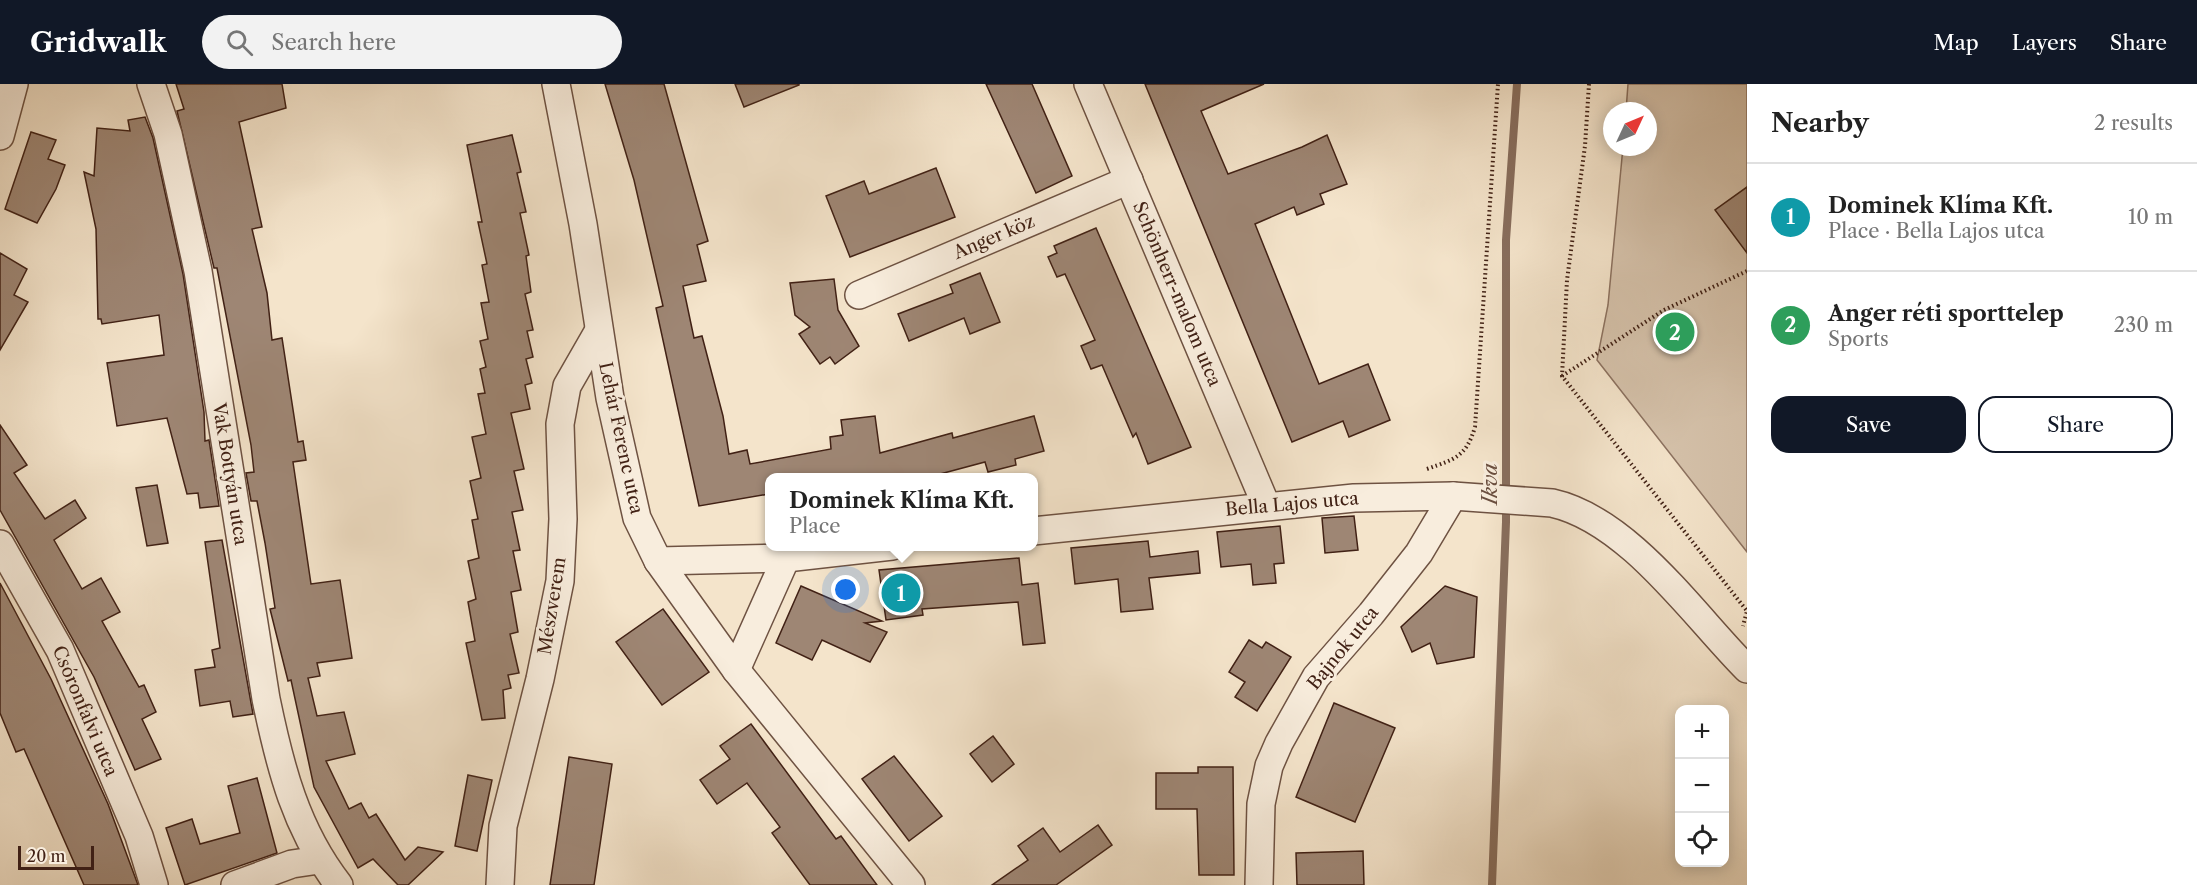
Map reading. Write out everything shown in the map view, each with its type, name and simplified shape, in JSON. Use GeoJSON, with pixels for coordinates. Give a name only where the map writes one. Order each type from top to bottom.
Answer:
{"type":"FeatureCollection","features":[{"type":"Feature","properties":{"kind":"street"},"geometry":{"type":"LineString","coordinates":[[0,136],[14,84]]}},
{"type":"Feature","properties":{"kind":"street","name":"Vak Bottyán utca"},"geometry":{"type":"LineString","coordinates":[[151,84],[168,134],[198,271],[266,699],[280,766],[296,813],[319,860],[339,885]]}},
{"type":"Feature","properties":{"kind":"street","name":"Lehár Ferenc utca"},"geometry":{"type":"LineString","coordinates":[[556,84],[583,224],[598,332],[627,480],[637,518],[658,561],[736,670],[911,885]]}},
{"type":"Feature","properties":{"kind":"street","name":"Schönherr-malom utca"},"geometry":{"type":"LineString","coordinates":[[1088,84],[1266,505]]}},
{"type":"Feature","properties":{"kind":"street","name":"Anger köz"},"geometry":{"type":"LineString","coordinates":[[859,295],[1129,180]]}},
{"type":"Feature","properties":{"kind":"street","name":"Mészverem"},"geometry":{"type":"LineString","coordinates":[[500,885],[503,826],[540,679],[560,581],[563,519],[562,415],[567,386],[598,332]]}},
{"type":"Feature","properties":{"kind":"street","name":"Bella Lajos utca"},"geometry":{"type":"LineString","coordinates":[[1038,530],[1266,505],[1414,495],[1552,503],[1567,507],[1610,532],[1656,569],[1741,663]]}},
{"type":"Feature","properties":{"kind":"street","name":"Bajnok utca"},"geometry":{"type":"LineString","coordinates":[[1259,885],[1261,804],[1269,766],[1279,743],[1316,676],[1371,614],[1419,553],[1453,496]]}},
{"type":"Feature","properties":{"kind":"street","name":"Csóronfalvi utca"},"geometry":{"type":"LineString","coordinates":[[0,544],[60,650],[139,836],[154,885]]}},
{"type":"Feature","properties":{"kind":"street"},"geometry":{"type":"LineString","coordinates":[[658,561],[786,558],[848,551]]}},
{"type":"Feature","properties":{"kind":"street"},"geometry":{"type":"LineString","coordinates":[[736,670],[786,558]]}},
{"type":"Feature","properties":{"kind":"street"},"geometry":{"type":"LineString","coordinates":[[235,885],[292,864],[319,860]]}},
{"type":"Feature","properties":{"kind":"path"},"geometry":{"type":"LineString","coordinates":[[1425,470],[1462,455],[1470,444],[1475,427],[1497,84]]}},
{"type":"Feature","properties":{"kind":"path"},"geometry":{"type":"LineString","coordinates":[[1588,84],[1585,146],[1567,279],[1562,376],[1747,611],[1741,663]]}},
{"type":"Feature","properties":{"kind":"path"},"geometry":{"type":"LineString","coordinates":[[1562,376],[1664,310],[1747,271]]}},
{"type":"Feature","properties":{"kind":"shaded area"},"geometry":{"type":"Polygon","coordinates":[[[1628,84],[1747,84],[1747,552],[1597,360],[1608,305],[1622,156],[1657,156],[1657,102],[1627,102],[1628,84]]]}},
{"type":"Feature","properties":{"kind":"building"},"geometry":{"type":"Polygon","coordinates":[[[176,84],[282,84],[286,108],[239,122],[262,227],[252,229],[267,293],[272,340],[282,338],[298,442],[303,441],[306,460],[293,462],[311,584],[340,580],[352,658],[317,663],[320,676],[308,678],[317,716],[344,712],[355,754],[326,761],[349,809],[361,803],[369,818],[376,814],[405,860],[418,847],[443,852],[408,885],[398,885],[373,859],[358,868],[314,787],[291,680],[288,681],[270,609],[275,608],[265,543],[257,501],[251,501],[246,473],[254,472],[251,445],[217,268],[214,268],[177,111],[184,109],[176,84]]]}},
{"type":"Feature","properties":{"kind":"building"},"geometry":{"type":"Polygon","coordinates":[[[605,84],[664,84],[708,241],[697,245],[706,281],[683,286],[694,338],[702,336],[723,416],[729,454],[747,450],[750,464],[831,449],[830,437],[843,435],[841,420],[875,416],[880,453],[952,433],[953,438],[1034,416],[1044,451],[1015,459],[1016,465],[988,472],[985,462],[944,473],[765,473],[765,495],[699,506],[656,308],[663,306],[634,180],[605,84]]]}},
{"type":"Feature","properties":{"kind":"building"},"geometry":{"type":"Polygon","coordinates":[[[735,84],[799,84],[799,85],[744,107],[735,84]]]}},
{"type":"Feature","properties":{"kind":"building"},"geometry":{"type":"Polygon","coordinates":[[[986,84],[1032,84],[1072,176],[1036,193],[986,84]]]}},
{"type":"Feature","properties":{"kind":"building"},"geometry":{"type":"Polygon","coordinates":[[[1145,84],[1264,84],[1201,111],[1228,174],[1302,147],[1327,135],[1347,184],[1320,194],[1324,204],[1297,215],[1294,207],[1255,224],[1319,384],[1368,364],[1390,420],[1349,437],[1343,421],[1292,442],[1145,84]]]}},
{"type":"Feature","properties":{"kind":"building"},"geometry":{"type":"Polygon","coordinates":[[[145,117],[153,138],[183,274],[204,412],[205,441],[209,440],[219,506],[200,508],[198,493],[187,494],[167,418],[117,426],[107,363],[164,355],[159,315],[102,324],[101,319],[98,319],[96,229],[84,172],[94,176],[97,128],[130,131],[128,120],[145,117]]]}},
{"type":"Feature","properties":{"kind":"building"},"geometry":{"type":"Polygon","coordinates":[[[31,132],[56,140],[48,159],[65,165],[56,189],[37,223],[5,209],[31,132]]]}},
{"type":"Feature","properties":{"kind":"building"},"geometry":{"type":"Polygon","coordinates":[[[512,135],[521,172],[517,173],[526,212],[520,213],[529,255],[526,256],[531,292],[525,294],[533,330],[527,331],[533,357],[526,359],[532,383],[525,385],[530,409],[511,413],[524,469],[514,471],[523,510],[512,512],[520,550],[513,551],[521,590],[511,592],[518,632],[510,634],[519,673],[508,675],[511,688],[503,690],[505,718],[482,720],[466,643],[475,641],[468,602],[476,599],[468,561],[479,558],[472,520],[478,519],[470,481],[481,478],[472,437],[486,434],[478,394],[485,393],[480,369],[486,367],[480,341],[488,339],[481,303],[489,302],[482,265],[487,264],[478,222],[482,222],[467,145],[512,135]]]}},
{"type":"Feature","properties":{"kind":"building"},"geometry":{"type":"Polygon","coordinates":[[[936,168],[955,217],[850,257],[826,196],[864,181],[869,194],[936,168]]]}},
{"type":"Feature","properties":{"kind":"building"},"geometry":{"type":"Polygon","coordinates":[[[1747,187],[1747,253],[1715,210],[1747,187]]]}},
{"type":"Feature","properties":{"kind":"building"},"geometry":{"type":"Polygon","coordinates":[[[1096,228],[1191,447],[1148,464],[1136,433],[1133,437],[1102,365],[1091,369],[1081,346],[1095,340],[1065,274],[1057,277],[1048,257],[1057,253],[1054,246],[1096,228]]]}},
{"type":"Feature","properties":{"kind":"building"},"geometry":{"type":"Polygon","coordinates":[[[0,253],[27,269],[14,295],[28,302],[0,350],[0,253]]]}},
{"type":"Feature","properties":{"kind":"building"},"geometry":{"type":"Polygon","coordinates":[[[980,273],[1000,322],[970,334],[964,318],[909,341],[898,314],[953,293],[950,285],[980,273]]]}},
{"type":"Feature","properties":{"kind":"building"},"geometry":{"type":"Polygon","coordinates":[[[834,279],[838,310],[859,346],[835,364],[830,357],[820,364],[799,334],[810,327],[795,315],[790,283],[834,279]]]}},
{"type":"Feature","properties":{"kind":"building"},"geometry":{"type":"Polygon","coordinates":[[[0,425],[27,465],[14,473],[45,519],[75,500],[86,518],[54,540],[82,589],[101,578],[120,612],[102,621],[139,687],[144,685],[156,712],[142,719],[161,759],[135,770],[94,677],[0,510],[0,425]]]}},
{"type":"Feature","properties":{"kind":"building"},"geometry":{"type":"Polygon","coordinates":[[[157,485],[168,543],[147,546],[136,488],[157,485]]]}},
{"type":"Feature","properties":{"kind":"building"},"geometry":{"type":"Polygon","coordinates":[[[1354,516],[1358,550],[1325,553],[1322,518],[1354,516]]]}},
{"type":"Feature","properties":{"kind":"building"},"geometry":{"type":"Polygon","coordinates":[[[1280,526],[1284,563],[1274,564],[1276,583],[1253,585],[1251,564],[1221,567],[1217,532],[1280,526]]]}},
{"type":"Feature","properties":{"kind":"building"},"geometry":{"type":"Polygon","coordinates":[[[222,540],[253,714],[233,717],[230,701],[200,706],[195,670],[215,667],[212,650],[220,648],[205,542],[222,540]]]}},
{"type":"Feature","properties":{"kind":"building"},"geometry":{"type":"Polygon","coordinates":[[[1148,541],[1150,557],[1198,551],[1200,573],[1149,578],[1153,609],[1121,612],[1118,579],[1075,584],[1071,548],[1148,541]]]}},
{"type":"Feature","properties":{"kind":"building"},"geometry":{"type":"Polygon","coordinates":[[[1019,558],[1022,585],[1038,583],[1045,643],[1023,645],[1018,602],[922,609],[923,615],[886,620],[879,570],[1019,558]]]}},
{"type":"Feature","properties":{"kind":"building"},"geometry":{"type":"Polygon","coordinates":[[[0,583],[51,679],[108,804],[138,885],[84,885],[24,749],[16,752],[0,713],[0,583]]]}},
{"type":"Feature","properties":{"kind":"building"},"geometry":{"type":"Polygon","coordinates":[[[801,586],[882,621],[865,623],[887,632],[870,662],[822,640],[812,660],[776,643],[801,586]]]}},
{"type":"Feature","properties":{"kind":"building"},"geometry":{"type":"Polygon","coordinates":[[[1445,586],[1477,597],[1474,657],[1437,664],[1430,643],[1412,652],[1401,627],[1445,586]]]}},
{"type":"Feature","properties":{"kind":"building"},"geometry":{"type":"Polygon","coordinates":[[[663,609],[709,672],[662,705],[616,642],[663,609]]]}},
{"type":"Feature","properties":{"kind":"building"},"geometry":{"type":"Polygon","coordinates":[[[1249,640],[1262,648],[1266,642],[1291,657],[1257,711],[1235,697],[1245,682],[1229,672],[1249,640]]]}},
{"type":"Feature","properties":{"kind":"building"},"geometry":{"type":"Polygon","coordinates":[[[1334,703],[1395,728],[1355,822],[1296,797],[1334,703]]]}},
{"type":"Feature","properties":{"kind":"building"},"geometry":{"type":"Polygon","coordinates":[[[751,724],[836,839],[841,836],[877,885],[810,885],[772,833],[780,827],[747,783],[717,804],[700,780],[730,759],[720,746],[751,724]]]}},
{"type":"Feature","properties":{"kind":"building"},"geometry":{"type":"Polygon","coordinates":[[[993,736],[1014,764],[992,782],[970,754],[993,736]]]}},
{"type":"Feature","properties":{"kind":"building"},"geometry":{"type":"Polygon","coordinates":[[[894,756],[942,816],[909,841],[862,779],[894,756]]]}},
{"type":"Feature","properties":{"kind":"building"},"geometry":{"type":"Polygon","coordinates":[[[569,757],[612,764],[594,885],[550,885],[569,757]]]}},
{"type":"Feature","properties":{"kind":"building"},"geometry":{"type":"Polygon","coordinates":[[[1198,767],[1233,767],[1234,875],[1199,875],[1197,809],[1156,809],[1156,773],[1198,773],[1198,767]]]}},
{"type":"Feature","properties":{"kind":"building"},"geometry":{"type":"Polygon","coordinates":[[[468,775],[492,780],[477,851],[455,846],[468,775]]]}},
{"type":"Feature","properties":{"kind":"building"},"geometry":{"type":"Polygon","coordinates":[[[257,778],[277,853],[185,885],[166,828],[192,819],[200,844],[240,833],[228,786],[257,778]]]}},
{"type":"Feature","properties":{"kind":"building"},"geometry":{"type":"Polygon","coordinates":[[[1098,825],[1112,845],[1056,885],[992,885],[1028,860],[1018,846],[1043,828],[1060,852],[1098,825]]]}},
{"type":"Feature","properties":{"kind":"building"},"geometry":{"type":"Polygon","coordinates":[[[1363,851],[1364,885],[1297,885],[1296,853],[1363,851]]]}},
{"type":"Feature","properties":{"kind":"waterway","name":"Ikva"},"geometry":{"type":"LineString","coordinates":[[1492,885],[1506,522],[1506,240],[1517,84]]}},
{"type":"Feature","properties":{"kind":"place","name":"Anger réti sporttelep"},"geometry":{"type":"Point","coordinates":[1675,332]}},
{"type":"Feature","properties":{"kind":"place","name":"Dominek Klíma Kft."},"geometry":{"type":"Point","coordinates":[901,593]}}]}
